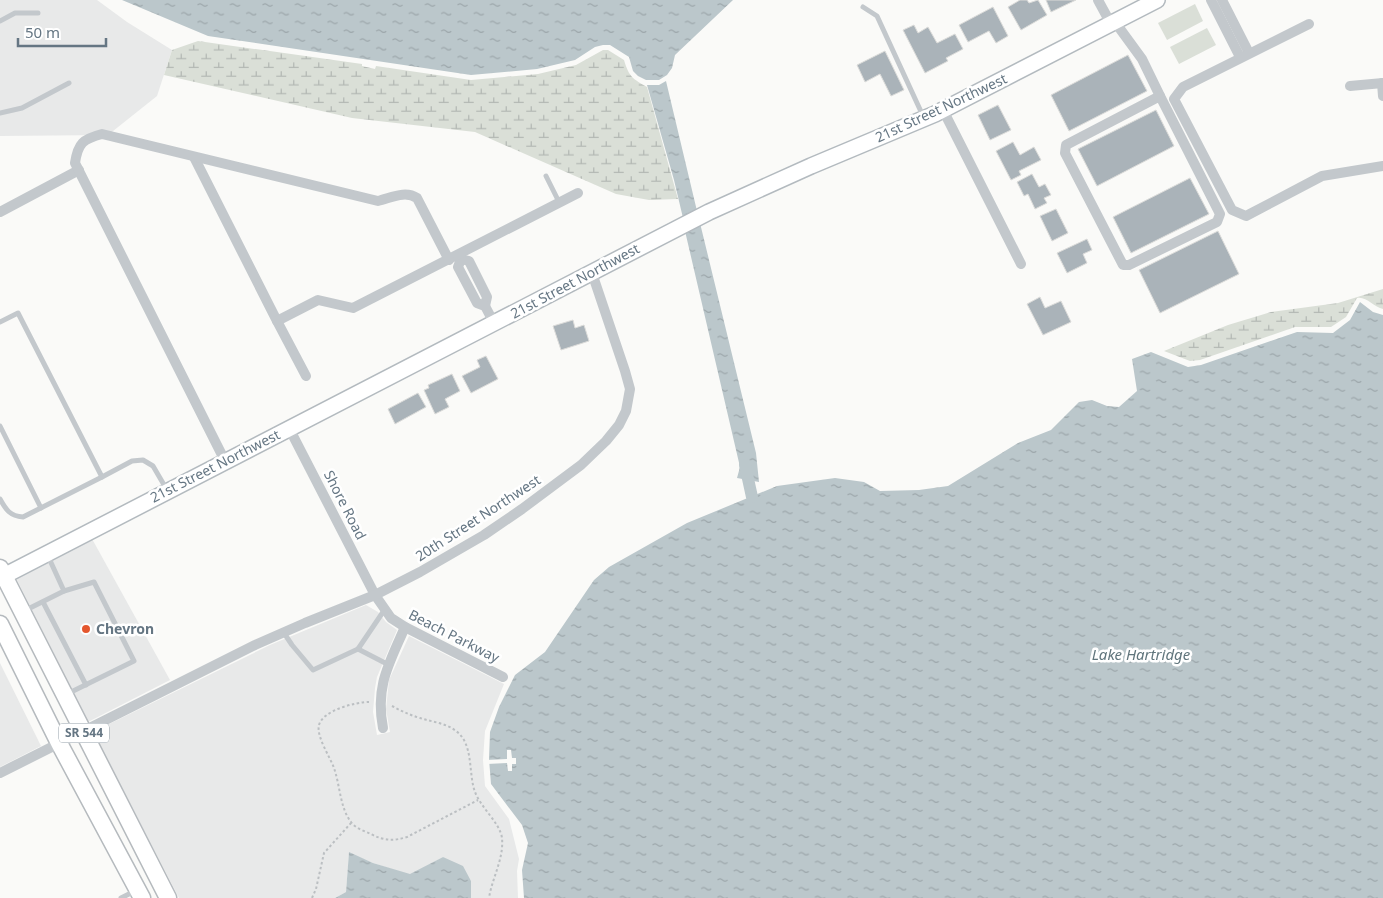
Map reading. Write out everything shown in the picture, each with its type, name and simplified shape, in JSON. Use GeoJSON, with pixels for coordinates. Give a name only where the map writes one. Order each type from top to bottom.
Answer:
{"type":"FeatureCollection","features":[{"type":"Feature","properties":{"kind":"main road","name":"SR 544"},"geometry":{"type":"LineString","coordinates":[[1,574],[168,898]]}},
{"type":"Feature","properties":{"kind":"main road","name":"SR 544"},"geometry":{"type":"LineString","coordinates":[[0,624],[60,743],[140,894]]}},
{"type":"Feature","properties":{"kind":"street"},"geometry":{"type":"LineString","coordinates":[[1098,0],[1113,23],[1142,59],[1220,214],[1216,222],[1129,265],[1123,265],[1065,153],[1065,148],[1160,96]]}},
{"type":"Feature","properties":{"kind":"street","name":"21st Street Northwest"},"geometry":{"type":"LineString","coordinates":[[1,574],[46,553],[709,212],[943,110],[1157,0]]}},
{"type":"Feature","properties":{"kind":"street"},"geometry":{"type":"LineString","coordinates":[[1211,0],[1245,55]]}},
{"type":"Feature","properties":{"kind":"street"},"geometry":{"type":"LineString","coordinates":[[1222,0],[1245,55]]}},
{"type":"Feature","properties":{"kind":"street"},"geometry":{"type":"LineString","coordinates":[[1309,24],[1183,88],[1174,99],[1232,210],[1246,216],[1322,176],[1383,166]]}},
{"type":"Feature","properties":{"kind":"street"},"geometry":{"type":"LineString","coordinates":[[1350,86],[1382,83],[1383,96]]}},
{"type":"Feature","properties":{"kind":"street"},"geometry":{"type":"LineString","coordinates":[[943,110],[1021,264]]}},
{"type":"Feature","properties":{"kind":"street"},"geometry":{"type":"LineString","coordinates":[[225,461],[75,163],[78,148],[88,137],[102,134],[378,201],[407,194],[413,195],[417,198],[449,260]]}},
{"type":"Feature","properties":{"kind":"street"},"geometry":{"type":"LineString","coordinates":[[194,157],[306,376]]}},
{"type":"Feature","properties":{"kind":"street"},"geometry":{"type":"LineString","coordinates":[[0,212],[79,170]]}},
{"type":"Feature","properties":{"kind":"street"},"geometry":{"type":"LineString","coordinates":[[277,321],[318,300],[353,308],[449,260],[460,257],[578,193]]}},
{"type":"Feature","properties":{"kind":"street"},"geometry":{"type":"LineString","coordinates":[[460,257],[468,261],[487,297],[484,306]]}},
{"type":"Feature","properties":{"kind":"street"},"geometry":{"type":"LineString","coordinates":[[460,257],[458,267],[477,303],[484,306],[494,323]]}},
{"type":"Feature","properties":{"kind":"street","name":"20th Street Northwest"},"geometry":{"type":"LineString","coordinates":[[0,773],[284,632],[375,595],[444,559],[522,510],[595,453],[619,425],[626,411],[630,390],[592,273]]}},
{"type":"Feature","properties":{"kind":"street"},"geometry":{"type":"LineString","coordinates":[[473,296],[484,291]]}},
{"type":"Feature","properties":{"kind":"street","name":"Shore Road"},"geometry":{"type":"LineString","coordinates":[[289,428],[375,595]]}},
{"type":"Feature","properties":{"kind":"street","name":"Beach Parkway"},"geometry":{"type":"LineString","coordinates":[[375,595],[392,618],[405,627],[503,676]]}},
{"type":"Feature","properties":{"kind":"street"},"geometry":{"type":"LineString","coordinates":[[383,728],[380,710],[381,689],[405,627]]}},
{"type":"Feature","properties":{"kind":"lane"},"geometry":{"type":"LineString","coordinates":[[863,7],[877,16],[925,118]]}},
{"type":"Feature","properties":{"kind":"lane"},"geometry":{"type":"LineString","coordinates":[[0,21],[15,13],[38,13]]}},
{"type":"Feature","properties":{"kind":"lane"},"geometry":{"type":"LineString","coordinates":[[0,113],[22,108],[69,83]]}},
{"type":"Feature","properties":{"kind":"lane"},"geometry":{"type":"LineString","coordinates":[[546,176],[560,203]]}},
{"type":"Feature","properties":{"kind":"lane"},"geometry":{"type":"LineString","coordinates":[[0,322],[18,313],[102,477]]}},
{"type":"Feature","properties":{"kind":"lane"},"geometry":{"type":"LineString","coordinates":[[0,426],[41,508]]}},
{"type":"Feature","properties":{"kind":"lane"},"geometry":{"type":"LineString","coordinates":[[0,499],[12,516],[23,517],[132,461],[143,460],[152,466],[168,490]]}},
{"type":"Feature","properties":{"kind":"lane"},"geometry":{"type":"LineString","coordinates":[[46,553],[64,591]]}},
{"type":"Feature","properties":{"kind":"lane"},"geometry":{"type":"LineString","coordinates":[[22,612],[64,591],[94,582],[134,661],[65,696]]}},
{"type":"Feature","properties":{"kind":"lane"},"geometry":{"type":"LineString","coordinates":[[43,602],[86,685]]}},
{"type":"Feature","properties":{"kind":"lane"},"geometry":{"type":"LineString","coordinates":[[284,632],[292,645],[314,670],[358,649],[385,609]]}},
{"type":"Feature","properties":{"kind":"lane"},"geometry":{"type":"LineString","coordinates":[[358,649],[389,666]]}},
{"type":"Feature","properties":{"kind":"lane"},"geometry":{"type":"LineString","coordinates":[[121,898],[140,894]]}},
{"type":"Feature","properties":{"kind":"path"},"geometry":{"type":"LineString","coordinates":[[374,702],[358,703],[330,712],[323,718],[319,726],[319,734],[334,766],[345,810],[351,823],[379,838],[398,840],[408,837],[478,800]]}},
{"type":"Feature","properties":{"kind":"path"},"geometry":{"type":"LineString","coordinates":[[390,705],[408,714],[445,725],[456,730],[463,738],[468,753],[470,775],[478,800],[495,822],[502,838],[499,863],[488,898]]}},
{"type":"Feature","properties":{"kind":"path"},"geometry":{"type":"LineString","coordinates":[[312,898],[316,889],[324,853],[351,823]]}},
{"type":"Feature","properties":{"kind":"shaded area"},"geometry":{"type":"Polygon","coordinates":[[[0,0],[97,0],[127,22],[172,50],[157,96],[108,135],[0,136],[0,0]]]}},
{"type":"Feature","properties":{"kind":"shaded area"},"geometry":{"type":"Polygon","coordinates":[[[91,537],[170,680],[88,722],[15,576],[91,537]]]}},
{"type":"Feature","properties":{"kind":"shaded area"},"geometry":{"type":"Polygon","coordinates":[[[366,605],[378,612],[386,622],[397,630],[377,677],[373,712],[377,735],[390,732],[386,709],[389,680],[409,636],[504,684],[485,731],[483,760],[485,786],[509,819],[519,859],[517,871],[518,898],[471,898],[471,881],[443,857],[410,875],[349,853],[346,892],[335,898],[179,898],[93,732],[270,645],[366,605]]]}},
{"type":"Feature","properties":{"kind":"shaded area"},"geometry":{"type":"Polygon","coordinates":[[[0,663],[41,746],[0,767],[0,663]]]}},
{"type":"Feature","properties":{"kind":"green space"},"geometry":{"type":"Polygon","coordinates":[[[1195,4],[1203,21],[1167,40],[1158,23],[1195,4]]]}},
{"type":"Feature","properties":{"kind":"green space"},"geometry":{"type":"Polygon","coordinates":[[[1207,28],[1216,45],[1179,64],[1170,47],[1207,28]]]}},
{"type":"Feature","properties":{"kind":"green space"},"geometry":{"type":"Polygon","coordinates":[[[198,41],[362,64],[362,66],[375,69],[376,66],[471,80],[538,74],[576,65],[603,50],[608,50],[624,60],[632,77],[647,87],[678,199],[649,200],[616,194],[475,132],[352,118],[164,75],[172,50],[198,41]]]}},
{"type":"Feature","properties":{"kind":"green space"},"geometry":{"type":"Polygon","coordinates":[[[1383,289],[1383,309],[1364,299],[1357,298],[1346,317],[1331,327],[1295,327],[1200,360],[1190,361],[1164,351],[1228,325],[1271,312],[1338,303],[1383,289]]]}},
{"type":"Feature","properties":{"kind":"water"},"geometry":{"type":"Polygon","coordinates":[[[122,0],[733,0],[675,55],[672,68],[667,75],[659,80],[646,80],[633,71],[629,57],[610,45],[595,47],[575,60],[537,69],[471,75],[208,36],[122,0]]]}},
{"type":"Feature","properties":{"kind":"water"},"geometry":{"type":"Polygon","coordinates":[[[666,81],[697,211],[683,218],[647,85],[659,85],[666,81]]]}},
{"type":"Feature","properties":{"kind":"water"},"geometry":{"type":"Polygon","coordinates":[[[700,223],[756,453],[759,482],[737,478],[740,467],[685,231],[700,223]]]}},
{"type":"Feature","properties":{"kind":"water","name":"Lake Hartridge"},"geometry":{"type":"Polygon","coordinates":[[[1360,302],[1373,312],[1383,315],[1383,898],[524,898],[522,870],[528,843],[522,825],[491,784],[489,759],[490,732],[499,707],[515,675],[545,652],[594,580],[609,567],[687,523],[777,486],[835,478],[864,482],[880,491],[919,490],[948,486],[1018,443],[1051,430],[1079,402],[1092,400],[1107,406],[1119,407],[1137,391],[1132,359],[1151,352],[1188,367],[1201,365],[1297,332],[1333,333],[1350,320],[1360,302]]]}},
{"type":"Feature","properties":{"kind":"water"},"geometry":{"type":"Polygon","coordinates":[[[349,852],[373,863],[410,874],[443,857],[463,866],[471,881],[471,898],[335,898],[346,892],[349,852]]]}},
{"type":"Feature","properties":{"kind":"pier"},"geometry":{"type":"Polygon","coordinates":[[[507,750],[511,750],[512,758],[516,758],[516,764],[512,764],[512,771],[508,771],[507,763],[487,764],[486,760],[507,759],[507,750]]]}},
{"type":"Feature","properties":{"kind":"building"},"geometry":{"type":"Polygon","coordinates":[[[1020,0],[1027,0],[1029,3],[1038,0],[1047,15],[1021,30],[1008,7],[1020,0]]]}},
{"type":"Feature","properties":{"kind":"building"},"geometry":{"type":"Polygon","coordinates":[[[1046,0],[1076,0],[1051,12],[1046,0]]]}},
{"type":"Feature","properties":{"kind":"building"},"geometry":{"type":"Polygon","coordinates":[[[993,7],[1008,36],[996,43],[989,31],[968,42],[959,25],[993,7]]]}},
{"type":"Feature","properties":{"kind":"building"},"geometry":{"type":"Polygon","coordinates":[[[914,25],[918,33],[928,27],[937,43],[955,34],[963,49],[946,58],[948,61],[925,73],[903,30],[914,25]]]}},
{"type":"Feature","properties":{"kind":"building"},"geometry":{"type":"Polygon","coordinates":[[[885,51],[904,90],[891,96],[880,74],[865,82],[857,65],[885,51]]]}},
{"type":"Feature","properties":{"kind":"building"},"geometry":{"type":"Polygon","coordinates":[[[1128,55],[1147,91],[1069,131],[1051,95],[1128,55]]]}},
{"type":"Feature","properties":{"kind":"building"},"geometry":{"type":"Polygon","coordinates":[[[998,105],[1011,130],[990,140],[978,115],[998,105]]]}},
{"type":"Feature","properties":{"kind":"building"},"geometry":{"type":"Polygon","coordinates":[[[1156,110],[1174,146],[1097,186],[1078,149],[1156,110]]]}},
{"type":"Feature","properties":{"kind":"building"},"geometry":{"type":"Polygon","coordinates":[[[1013,142],[1020,155],[1034,147],[1041,160],[1019,171],[1021,175],[1011,180],[996,151],[1013,142]]]}},
{"type":"Feature","properties":{"kind":"building"},"geometry":{"type":"Polygon","coordinates":[[[1032,174],[1039,187],[1045,184],[1051,195],[1044,198],[1047,203],[1035,209],[1028,194],[1024,196],[1017,182],[1032,174]]]}},
{"type":"Feature","properties":{"kind":"building"},"geometry":{"type":"Polygon","coordinates":[[[1190,178],[1209,214],[1131,253],[1113,217],[1190,178]]]}},
{"type":"Feature","properties":{"kind":"building"},"geometry":{"type":"Polygon","coordinates":[[[1056,209],[1068,233],[1052,241],[1040,216],[1056,209]]]}},
{"type":"Feature","properties":{"kind":"building"},"geometry":{"type":"Polygon","coordinates":[[[1218,231],[1239,274],[1160,313],[1139,270],[1218,231]]]}},
{"type":"Feature","properties":{"kind":"building"},"geometry":{"type":"Polygon","coordinates":[[[1087,239],[1092,250],[1083,254],[1087,263],[1067,273],[1057,253],[1087,239]]]}},
{"type":"Feature","properties":{"kind":"building"},"geometry":{"type":"Polygon","coordinates":[[[1040,297],[1045,308],[1061,301],[1071,322],[1043,335],[1027,304],[1040,297]]]}},
{"type":"Feature","properties":{"kind":"building"},"geometry":{"type":"Polygon","coordinates":[[[573,320],[575,328],[584,325],[589,341],[561,350],[553,326],[573,320]]]}},
{"type":"Feature","properties":{"kind":"building"},"geometry":{"type":"Polygon","coordinates":[[[486,356],[498,379],[471,393],[462,376],[480,367],[477,360],[486,356]]]}},
{"type":"Feature","properties":{"kind":"building"},"geometry":{"type":"Polygon","coordinates":[[[452,374],[460,391],[445,399],[449,407],[435,414],[424,390],[429,388],[428,385],[452,374]]]}},
{"type":"Feature","properties":{"kind":"building"},"geometry":{"type":"Polygon","coordinates":[[[418,393],[426,407],[395,424],[388,409],[418,393]]]}},
{"type":"Feature","properties":{"kind":"waterway"},"geometry":{"type":"LineString","coordinates":[[745,465],[752,497]]}},
{"type":"Feature","properties":{"kind":"place","name":"Chevron"},"geometry":{"type":"Point","coordinates":[86,629]}}]}
